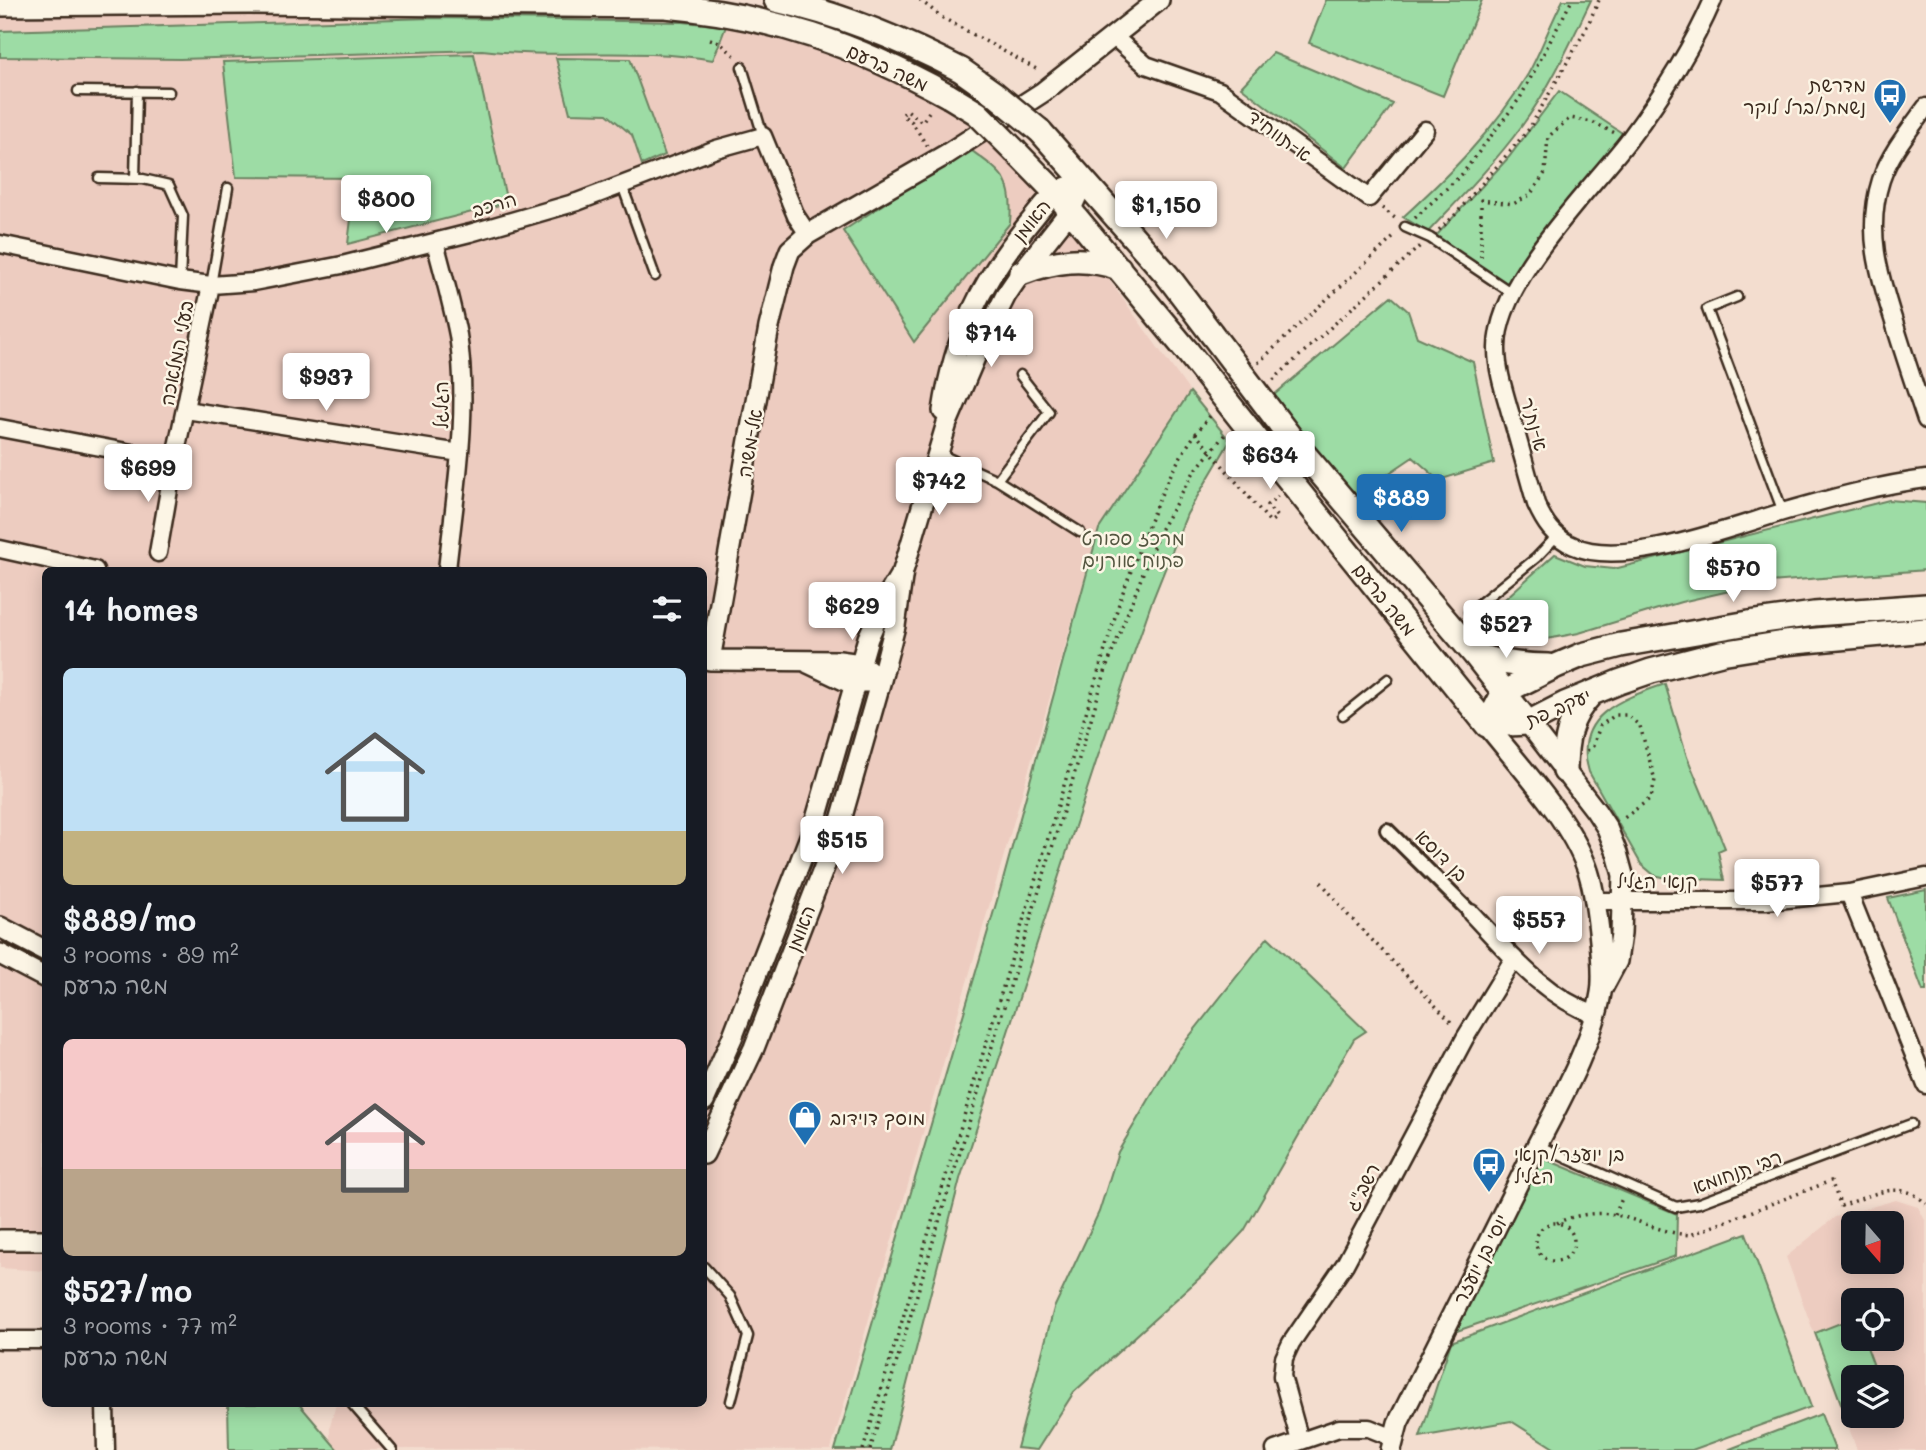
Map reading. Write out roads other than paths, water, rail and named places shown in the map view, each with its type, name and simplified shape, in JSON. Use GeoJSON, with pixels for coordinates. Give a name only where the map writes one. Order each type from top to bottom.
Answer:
{"type":"FeatureCollection","features":[{"type":"Feature","properties":{"kind":"main road","name":"משה ברעם"},"geometry":{"type":"LineString","coordinates":[[776,0],[889,36],[920,49],[961,70],[1040,131],[1167,275],[1294,442],[1475,655],[1528,723]]}},
{"type":"Feature","properties":{"kind":"main road","name":"משה ברעם"},"geometry":{"type":"LineString","coordinates":[[0,4],[250,2],[665,6],[769,21],[892,65],[942,99],[977,113],[1055,192],[1187,351],[1487,725]]}},
{"type":"Feature","properties":{"kind":"main road"},"geometry":{"type":"LineString","coordinates":[[1021,273],[1048,263],[1074,260],[1101,261],[1119,268]]}},
{"type":"Feature","properties":{"kind":"main road","name":"יעקב פת"},"geometry":{"type":"LineString","coordinates":[[1487,725],[1504,692],[1583,655],[1621,645],[1749,623],[1827,612],[1925,606]]}},
{"type":"Feature","properties":{"kind":"main road","name":"יעקב פת"},"geometry":{"type":"LineString","coordinates":[[1487,725],[1528,723],[1593,692],[1651,671],[1721,653],[1784,643],[1926,630]]}},
{"type":"Feature","properties":{"kind":"main road"},"geometry":{"type":"LineString","coordinates":[[1475,655],[1497,663],[1556,666]]}},
{"type":"Feature","properties":{"kind":"main road"},"geometry":{"type":"LineString","coordinates":[[1574,763],[1566,738],[1577,710],[1593,692]]}},
{"type":"Feature","properties":{"kind":"street"},"geometry":{"type":"LineString","coordinates":[[763,136],[796,216],[808,234],[947,154],[1057,81],[1159,0]]}},
{"type":"Feature","properties":{"kind":"street","name":"א-נת'ר"},"geometry":{"type":"LineString","coordinates":[[1557,536],[1544,521],[1536,504],[1500,375],[1497,350],[1499,326],[1512,293],[1549,239],[1628,140],[1680,65],[1698,35],[1713,0]]}},
{"type":"Feature","properties":{"kind":"street","name":"א-תווחיד"},"geometry":{"type":"LineString","coordinates":[[1113,36],[1146,65],[1220,91],[1369,198],[1425,131]]}},
{"type":"Feature","properties":{"kind":"street"},"geometry":{"type":"LineString","coordinates":[[1926,107],[1895,151],[1881,178],[1873,209],[1872,231],[1883,288],[1926,420]]}},
{"type":"Feature","properties":{"kind":"street","name":"הרכב"},"geometry":{"type":"LineString","coordinates":[[0,244],[180,281],[211,285],[254,282],[291,276],[435,242],[577,202],[716,149],[763,136]]}},
{"type":"Feature","properties":{"kind":"street","name":"האומן"},"geometry":{"type":"LineString","coordinates":[[707,1148],[754,1048],[837,834],[895,626],[903,570],[936,453],[949,376],[978,295],[1016,238],[1055,192],[1084,180]]}},
{"type":"Feature","properties":{"kind":"street","name":"האומן"},"geometry":{"type":"LineString","coordinates":[[936,453],[981,344],[1006,295],[1070,211],[1084,180]]}},
{"type":"Feature","properties":{"kind":"street","name":"אל-משיה"},"geometry":{"type":"LineString","coordinates":[[707,660],[769,327],[790,250],[808,234]]}},
{"type":"Feature","properties":{"kind":"street","name":"הגלגל"},"geometry":{"type":"LineString","coordinates":[[435,242],[458,335],[462,406],[460,453],[447,567]]}},
{"type":"Feature","properties":{"kind":"street","name":"בעלי המלאכה"},"geometry":{"type":"LineString","coordinates":[[158,553],[174,461],[211,285]]}},
{"type":"Feature","properties":{"kind":"street"},"geometry":{"type":"LineString","coordinates":[[186,410],[460,453]]}},
{"type":"Feature","properties":{"kind":"street"},"geometry":{"type":"LineString","coordinates":[[0,428],[174,461]]}},
{"type":"Feature","properties":{"kind":"street"},"geometry":{"type":"LineString","coordinates":[[1557,536],[1575,547],[1602,553],[1640,550],[1719,532],[1857,492],[1926,478]]}},
{"type":"Feature","properties":{"kind":"street"},"geometry":{"type":"LineString","coordinates":[[0,549],[81,567]]}},
{"type":"Feature","properties":{"kind":"street","name":"האומן"},"geometry":{"type":"LineString","coordinates":[[707,1094],[732,1038],[814,826],[874,624],[903,570]]}},
{"type":"Feature","properties":{"kind":"street"},"geometry":{"type":"LineString","coordinates":[[707,660],[839,661],[861,664],[881,680]]}},
{"type":"Feature","properties":{"kind":"street"},"geometry":{"type":"LineString","coordinates":[[807,662],[856,684],[881,680]]}},
{"type":"Feature","properties":{"kind":"street","name":"יוסי בן יועזר"},"geometry":{"type":"LineString","coordinates":[[1528,723],[1574,763],[1607,828],[1623,875],[1617,961],[1601,990]]}},
{"type":"Feature","properties":{"kind":"street","name":"יוסי בן יועזר"},"geometry":{"type":"LineString","coordinates":[[1392,1444],[1398,1423],[1570,1078],[1596,1015],[1601,990],[1595,901],[1588,869],[1570,834],[1487,725]]}},
{"type":"Feature","properties":{"kind":"street","name":"בן דוסא"},"geometry":{"type":"LineString","coordinates":[[1387,830],[1543,985],[1573,1007],[1596,1015]]}},
{"type":"Feature","properties":{"kind":"street","name":"קנאי הגליל"},"geometry":{"type":"LineString","coordinates":[[1595,901],[1766,901],[1849,893],[1926,877]]}},
{"type":"Feature","properties":{"kind":"street"},"geometry":{"type":"LineString","coordinates":[[1849,893],[1926,1085]]}},
{"type":"Feature","properties":{"kind":"street"},"geometry":{"type":"LineString","coordinates":[[0,927],[42,949]]}},
{"type":"Feature","properties":{"kind":"street"},"geometry":{"type":"LineString","coordinates":[[0,954],[42,976]]}},
{"type":"Feature","properties":{"kind":"street","name":"רשב\"ג"},"geometry":{"type":"LineString","coordinates":[[1300,1441],[1282,1376],[1284,1358],[1291,1343],[1345,1264],[1465,1038],[1514,958]]}},
{"type":"Feature","properties":{"kind":"street"},"geometry":{"type":"LineString","coordinates":[[0,1240],[42,1240]]}},
{"type":"Feature","properties":{"kind":"street"},"geometry":{"type":"LineString","coordinates":[[0,1340],[42,1340]]}},
{"type":"Feature","properties":{"kind":"street"},"geometry":{"type":"LineString","coordinates":[[105,1407],[106,1450]]}},
{"type":"Feature","properties":{"kind":"street"},"geometry":{"type":"LineString","coordinates":[[1275,1450],[1339,1428],[1369,1429],[1392,1444]]}},
{"type":"Feature","properties":{"kind":"lane"},"geometry":{"type":"LineString","coordinates":[[742,67],[763,136]]}},
{"type":"Feature","properties":{"kind":"lane"},"geometry":{"type":"LineString","coordinates":[[78,90],[169,92]]}},
{"type":"Feature","properties":{"kind":"lane"},"geometry":{"type":"LineString","coordinates":[[135,179],[137,91]]}},
{"type":"Feature","properties":{"kind":"lane"},"geometry":{"type":"LineString","coordinates":[[99,178],[135,179],[169,185],[183,216],[180,281]]}},
{"type":"Feature","properties":{"kind":"lane"},"geometry":{"type":"LineString","coordinates":[[622,185],[655,276]]}},
{"type":"Feature","properties":{"kind":"lane"},"geometry":{"type":"LineString","coordinates":[[211,285],[228,188]]}},
{"type":"Feature","properties":{"kind":"lane"},"geometry":{"type":"LineString","coordinates":[[1405,227],[1430,238],[1512,293]]}},
{"type":"Feature","properties":{"kind":"lane"},"geometry":{"type":"LineString","coordinates":[[1737,297],[1707,309],[1783,512]]}},
{"type":"Feature","properties":{"kind":"lane"},"geometry":{"type":"LineString","coordinates":[[997,480],[1049,412],[1020,375]]}},
{"type":"Feature","properties":{"kind":"lane"},"geometry":{"type":"LineString","coordinates":[[936,453],[997,480],[1080,532]]}},
{"type":"Feature","properties":{"kind":"lane"},"geometry":{"type":"LineString","coordinates":[[1469,612],[1536,558],[1557,536]]}},
{"type":"Feature","properties":{"kind":"lane"},"geometry":{"type":"LineString","coordinates":[[1343,715],[1388,678]]}},
{"type":"Feature","properties":{"kind":"lane","name":"רבי תנחומא"},"geometry":{"type":"LineString","coordinates":[[1537,1145],[1676,1208],[1911,1124]]}},
{"type":"Feature","properties":{"kind":"lane"},"geometry":{"type":"LineString","coordinates":[[707,1270],[730,1296],[748,1336],[731,1401]]}},
{"type":"Feature","properties":{"kind":"lane"},"geometry":{"type":"LineString","coordinates":[[355,1407],[392,1450]]}},
{"type":"Feature","properties":{"kind":"place","name":"מדרשת נשמת/ברל לוקר"},"geometry":{"type":"Point","coordinates":[1890,125]}},
{"type":"Feature","properties":{"kind":"place","name":"מוסך דוידוב"},"geometry":{"type":"Point","coordinates":[805,1147]}},
{"type":"Feature","properties":{"kind":"place","name":"בן יועזר/קנאי הגליל"},"geometry":{"type":"Point","coordinates":[1489,1194]}},
{"type":"Feature","properties":{"kind":"park label","name":"מרכז ספורט פתוח אורנים"},"geometry":{"type":"Point","coordinates":[1133,548]}}]}
